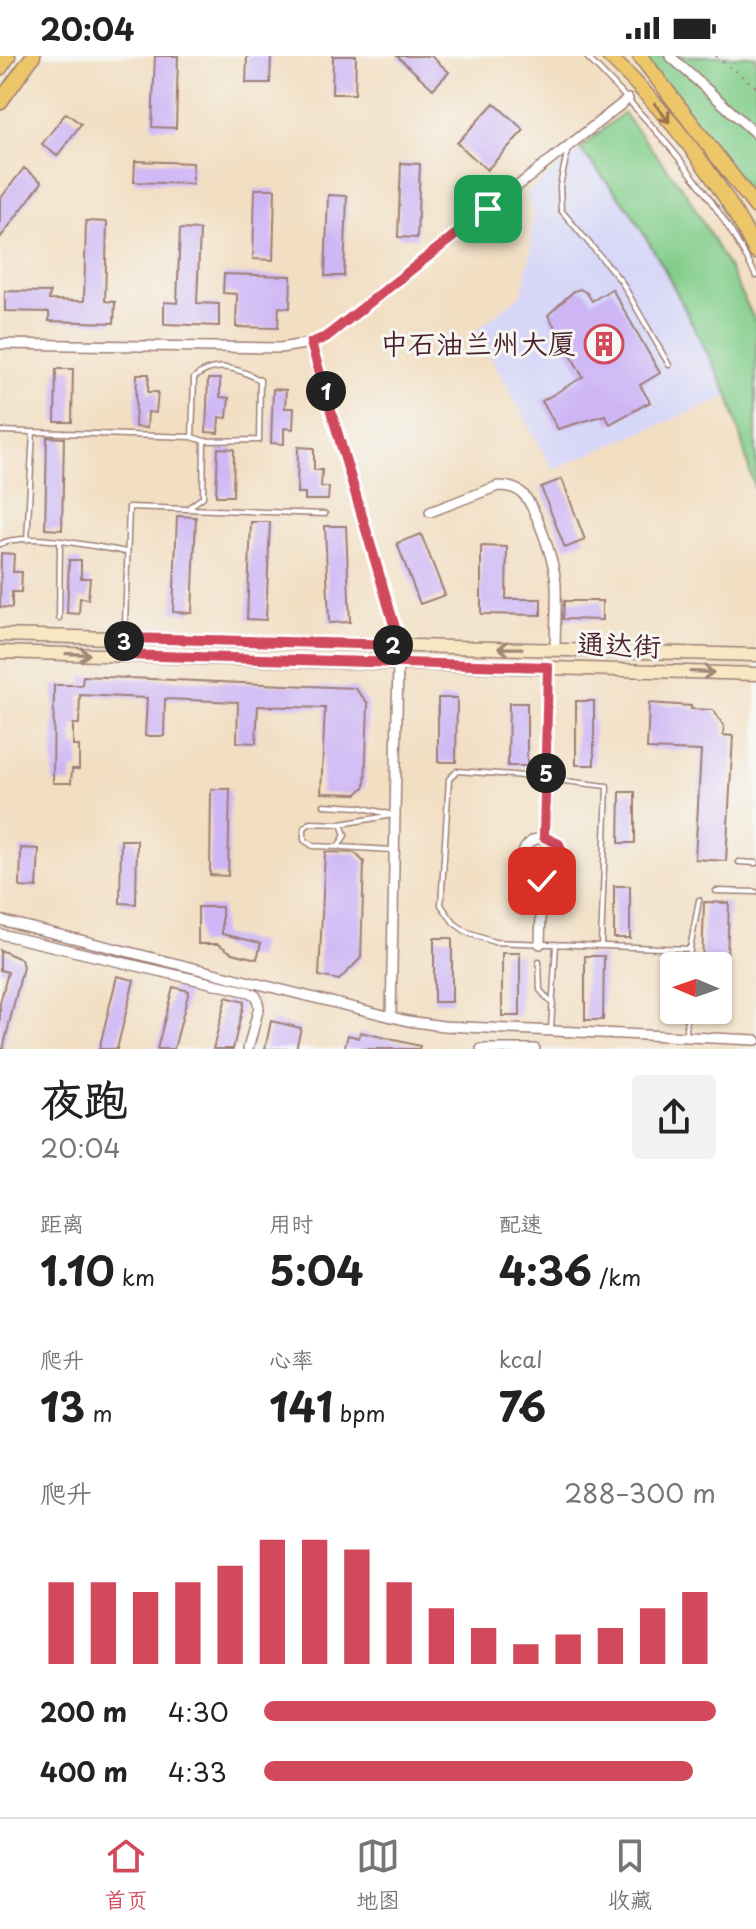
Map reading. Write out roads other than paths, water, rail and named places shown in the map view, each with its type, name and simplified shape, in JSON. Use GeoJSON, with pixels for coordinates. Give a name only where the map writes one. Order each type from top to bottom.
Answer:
{"type":"FeatureCollection","features":[{"type":"Feature","properties":{"kind":"main road"},"geometry":{"type":"LineString","coordinates":[[0,68],[8,56]]}},
{"type":"Feature","properties":{"kind":"main road"},"geometry":{"type":"LineString","coordinates":[[0,102],[33,56]]}},
{"type":"Feature","properties":{"kind":"main road"},"geometry":{"type":"LineString","coordinates":[[609,56],[644,90],[703,166],[746,231],[756,252]]}},
{"type":"Feature","properties":{"kind":"main road"},"geometry":{"type":"LineString","coordinates":[[640,56],[756,207]]}},
{"type":"Feature","properties":{"kind":"main road","name":"通达街"},"geometry":{"type":"LineString","coordinates":[[0,635],[756,655]]}},
{"type":"Feature","properties":{"kind":"main road","name":"通达街"},"geometry":{"type":"LineString","coordinates":[[0,652],[756,674]]}},
{"type":"Feature","properties":{"kind":"street"},"geometry":{"type":"LineString","coordinates":[[670,56],[756,134]]}},
{"type":"Feature","properties":{"kind":"street"},"geometry":{"type":"LineString","coordinates":[[0,344],[280,348],[311,343],[326,337],[628,99]]}},
{"type":"Feature","properties":{"kind":"street"},"geometry":{"type":"LineString","coordinates":[[311,343],[400,645]]}},
{"type":"Feature","properties":{"kind":"street"},"geometry":{"type":"LineString","coordinates":[[430,512],[498,486],[510,486],[521,492],[529,503],[550,553],[556,583],[555,649]]}},
{"type":"Feature","properties":{"kind":"street"},"geometry":{"type":"LineString","coordinates":[[391,1017],[398,663]]}},
{"type":"Feature","properties":{"kind":"street"},"geometry":{"type":"LineString","coordinates":[[544,837],[546,779]]}},
{"type":"Feature","properties":{"kind":"street"},"geometry":{"type":"LineString","coordinates":[[544,837],[559,844],[565,860],[558,875],[542,881],[527,873],[522,858],[529,843],[544,837]]}},
{"type":"Feature","properties":{"kind":"street"},"geometry":{"type":"LineString","coordinates":[[540,944],[542,881]]}},
{"type":"Feature","properties":{"kind":"street"},"geometry":{"type":"LineString","coordinates":[[0,920],[391,1017],[443,1026],[756,1040]]}},
{"type":"Feature","properties":{"kind":"street"},"geometry":{"type":"LineString","coordinates":[[0,934],[249,992],[256,996],[259,1007],[248,1049]]}},
{"type":"Feature","properties":{"kind":"street"},"geometry":{"type":"LineString","coordinates":[[481,1049],[535,1049]]}},
{"type":"Feature","properties":{"kind":"lane"},"geometry":{"type":"LineString","coordinates":[[586,56],[697,179],[739,242],[756,276]]}},
{"type":"Feature","properties":{"kind":"lane"},"geometry":{"type":"LineString","coordinates":[[569,146],[560,186],[561,210],[621,281],[669,365]]}},
{"type":"Feature","properties":{"kind":"lane"},"geometry":{"type":"LineString","coordinates":[[0,431],[192,437],[204,441],[259,440],[260,380],[245,372],[219,367],[204,369],[194,378],[192,437]]}},
{"type":"Feature","properties":{"kind":"lane"},"geometry":{"type":"LineString","coordinates":[[27,540],[33,432]]}},
{"type":"Feature","properties":{"kind":"lane"},"geometry":{"type":"LineString","coordinates":[[186,509],[203,497],[204,441]]}},
{"type":"Feature","properties":{"kind":"lane"},"geometry":{"type":"LineString","coordinates":[[124,655],[129,507],[325,514]]}},
{"type":"Feature","properties":{"kind":"lane"},"geometry":{"type":"LineString","coordinates":[[0,544],[8,540],[60,542],[127,552]]}},
{"type":"Feature","properties":{"kind":"lane"},"geometry":{"type":"LineString","coordinates":[[59,618],[60,542]]}},
{"type":"Feature","properties":{"kind":"lane"},"geometry":{"type":"LineString","coordinates":[[546,779],[548,667]]}},
{"type":"Feature","properties":{"kind":"lane"},"geometry":{"type":"LineString","coordinates":[[601,945],[607,786],[457,771],[449,779],[441,905],[454,923],[468,933],[494,942],[690,949]]}},
{"type":"Feature","properties":{"kind":"lane"},"geometry":{"type":"LineString","coordinates":[[324,805],[359,807],[395,815]]}},
{"type":"Feature","properties":{"kind":"lane"},"geometry":{"type":"LineString","coordinates":[[394,851],[309,845],[304,840],[303,832],[310,823],[341,824],[395,815]]}},
{"type":"Feature","properties":{"kind":"lane"},"geometry":{"type":"LineString","coordinates":[[338,847],[345,835],[341,824]]}},
{"type":"Feature","properties":{"kind":"lane"},"geometry":{"type":"LineString","coordinates":[[739,862],[756,863]]}},
{"type":"Feature","properties":{"kind":"lane"},"geometry":{"type":"LineString","coordinates":[[716,891],[756,892]]}},
{"type":"Feature","properties":{"kind":"lane"},"geometry":{"type":"LineString","coordinates":[[690,952],[699,900]]}},
{"type":"Feature","properties":{"kind":"lane"},"geometry":{"type":"LineString","coordinates":[[551,1031],[556,944]]}},
{"type":"Feature","properties":{"kind":"lane"},"geometry":{"type":"LineString","coordinates":[[539,962],[540,990],[553,1005]]}},
{"type":"Feature","properties":{"kind":"lane"},"geometry":{"type":"LineString","coordinates":[[685,1037],[686,1024]]}},
{"type":"Feature","properties":{"kind":"place","name":"中石油兰州大厦"},"geometry":{"type":"Point","coordinates":[604,344]}}]}
